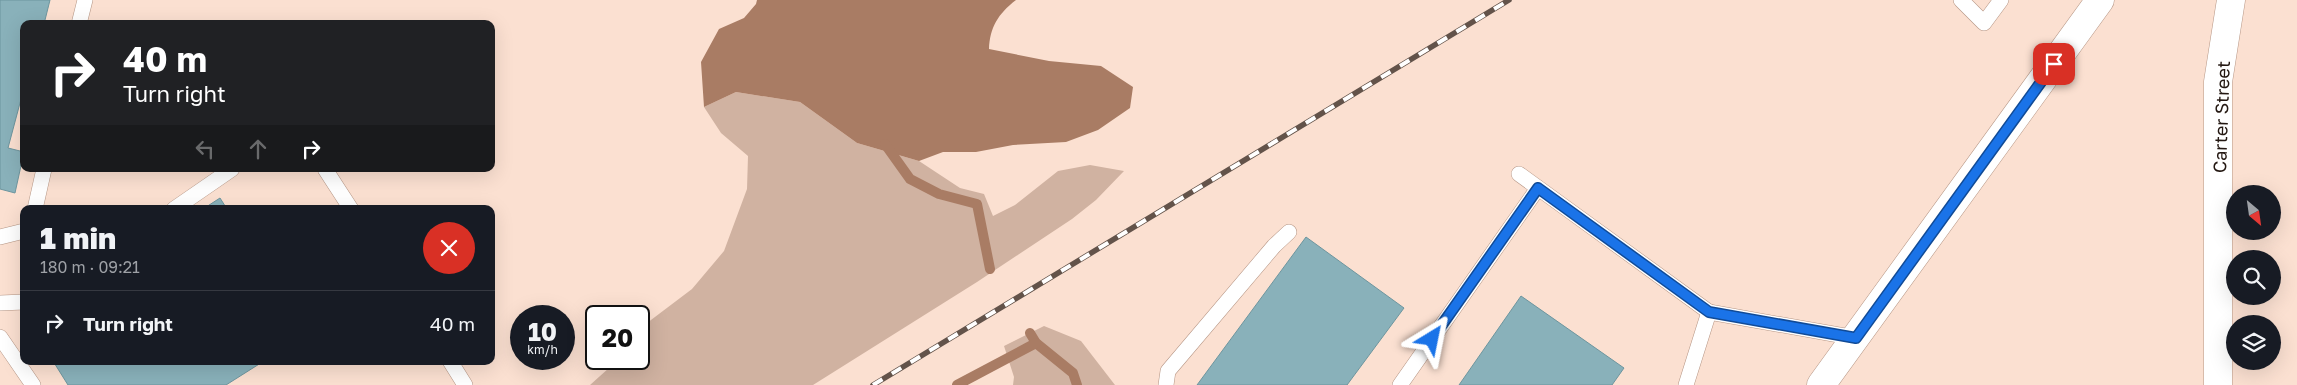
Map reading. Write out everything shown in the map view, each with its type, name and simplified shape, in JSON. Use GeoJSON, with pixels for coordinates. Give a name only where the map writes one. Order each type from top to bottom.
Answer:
{"type":"FeatureCollection","features":[{"type":"Feature","properties":{"kind":"main road"},"geometry":{"type":"LineString","coordinates":[[1822,385],[2100,0]]}},
{"type":"Feature","properties":{"kind":"main road","name":"Carter Street"},"geometry":{"type":"LineString","coordinates":[[2218,385],[2218,82],[2231,0]]}},
{"type":"Feature","properties":{"kind":"lane"},"geometry":{"type":"LineString","coordinates":[[80,20],[85,0]]}},
{"type":"Feature","properties":{"kind":"lane"},"geometry":{"type":"LineString","coordinates":[[1961,0],[1984,23],[2001,0]]}},
{"type":"Feature","properties":{"kind":"lane"},"geometry":{"type":"LineString","coordinates":[[36,205],[43,172]]}},
{"type":"Feature","properties":{"kind":"lane"},"geometry":{"type":"LineString","coordinates":[[180,205],[228,172]]}},
{"type":"Feature","properties":{"kind":"lane"},"geometry":{"type":"LineString","coordinates":[[327,172],[348,205]]}},
{"type":"Feature","properties":{"kind":"lane"},"geometry":{"type":"LineString","coordinates":[[1519,174],[1709,312],[1856,338]]}},
{"type":"Feature","properties":{"kind":"lane"},"geometry":{"type":"LineString","coordinates":[[1400,385],[1538,188]]}},
{"type":"Feature","properties":{"kind":"lane"},"geometry":{"type":"LineString","coordinates":[[0,237],[20,232]]}},
{"type":"Feature","properties":{"kind":"lane"},"geometry":{"type":"LineString","coordinates":[[1166,385],[1168,371],[1274,246],[1289,232]]}},
{"type":"Feature","properties":{"kind":"lane"},"geometry":{"type":"LineString","coordinates":[[0,303],[20,302]]}},
{"type":"Feature","properties":{"kind":"lane"},"geometry":{"type":"LineString","coordinates":[[1686,385],[1709,312]]}},
{"type":"Feature","properties":{"kind":"lane"},"geometry":{"type":"LineString","coordinates":[[0,337],[33,385]]}},
{"type":"Feature","properties":{"kind":"lane"},"geometry":{"type":"LineString","coordinates":[[452,365],[465,385]]}},
{"type":"Feature","properties":{"kind":"shaded area"},"geometry":{"type":"Polygon","coordinates":[[[757,0],[1016,0],[1004,10],[996,22],[991,34],[989,49],[1049,61],[1101,66],[1133,87],[1130,108],[1098,130],[1066,142],[1013,145],[976,152],[943,152],[919,161],[857,143],[800,102],[736,92],[704,107],[701,62],[719,29],[744,18],[756,4],[757,0]]]}},
{"type":"Feature","properties":{"kind":"shaded area"},"geometry":{"type":"Polygon","coordinates":[[[736,92],[800,102],[857,143],[919,161],[960,188],[984,194],[993,216],[1015,205],[1058,171],[1090,165],[1124,171],[1096,200],[1072,219],[977,282],[813,385],[590,385],[607,370],[650,370],[650,321],[692,289],[724,251],[747,189],[748,156],[721,133],[704,107],[736,92]]]}},
{"type":"Feature","properties":{"kind":"shaded area"},"geometry":{"type":"Polygon","coordinates":[[[1044,326],[1081,341],[1115,385],[1013,385],[1014,377],[1004,346],[1044,326]]]}},
{"type":"Feature","properties":{"kind":"building"},"geometry":{"type":"Polygon","coordinates":[[[0,0],[50,0],[45,20],[20,20],[20,103],[8,148],[20,151],[20,170],[15,193],[0,189],[0,0]]]}},
{"type":"Feature","properties":{"kind":"building"},"geometry":{"type":"Polygon","coordinates":[[[220,198],[224,205],[209,205],[220,198]]]}},
{"type":"Feature","properties":{"kind":"building"},"geometry":{"type":"Polygon","coordinates":[[[1306,237],[1404,308],[1347,385],[1197,385],[1306,237]]]}},
{"type":"Feature","properties":{"kind":"building"},"geometry":{"type":"Polygon","coordinates":[[[1521,296],[1624,368],[1612,385],[1459,385],[1521,296]]]}},
{"type":"Feature","properties":{"kind":"building"},"geometry":{"type":"Polygon","coordinates":[[[56,365],[258,365],[226,385],[68,385],[56,365]]]}},
{"type":"Feature","properties":{"kind":"waterway"},"geometry":{"type":"LineString","coordinates":[[885,144],[910,179],[939,194],[977,204],[990,269]]}},
{"type":"Feature","properties":{"kind":"waterway"},"geometry":{"type":"LineString","coordinates":[[1030,333],[1036,343],[1073,373],[1077,385]]}},
{"type":"Feature","properties":{"kind":"waterway"},"geometry":{"type":"LineString","coordinates":[[957,385],[1036,343]]}},
{"type":"Feature","properties":{"kind":"railway"},"geometry":{"type":"LineString","coordinates":[[873,385],[1509,0]]}},
{"type":"Feature","properties":{"kind":"route"},"geometry":{"type":"LineString","coordinates":[[1432,339],[1538,188],[1709,312],[1856,338],[2054,64]]}}]}
